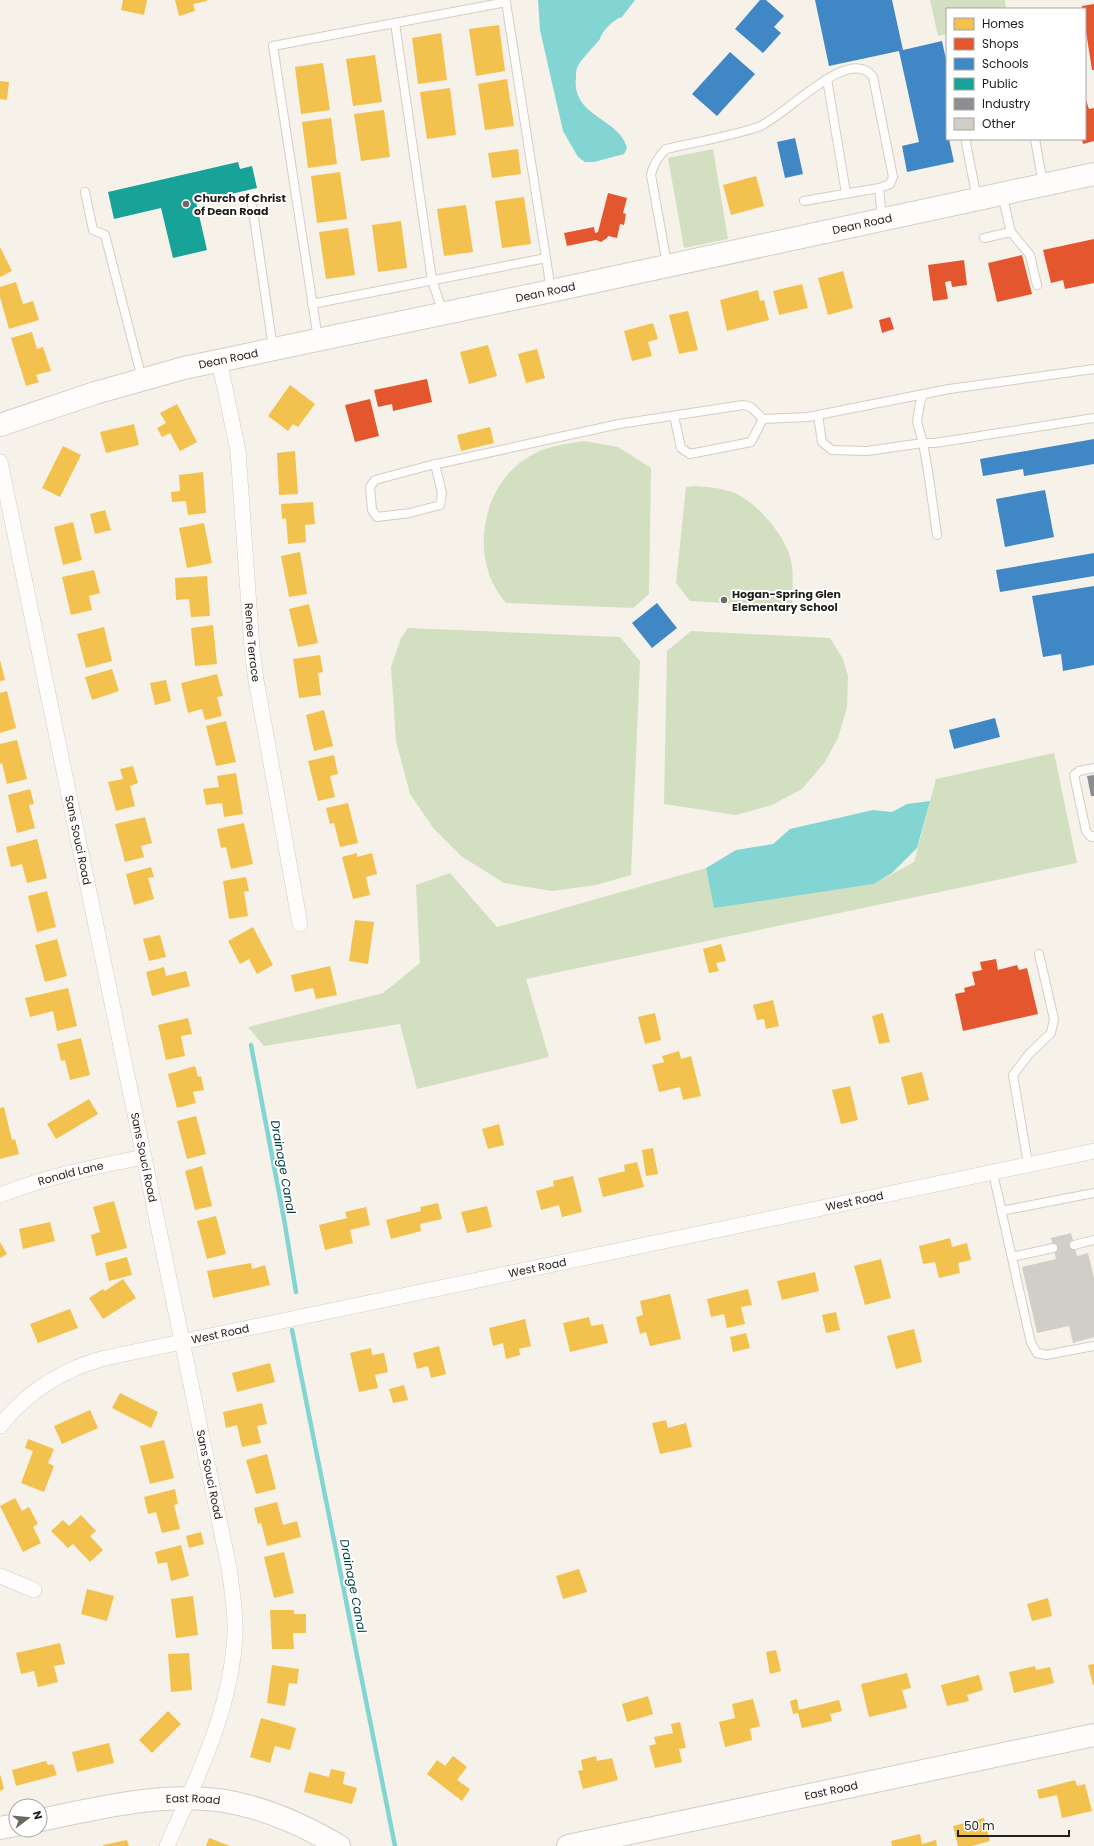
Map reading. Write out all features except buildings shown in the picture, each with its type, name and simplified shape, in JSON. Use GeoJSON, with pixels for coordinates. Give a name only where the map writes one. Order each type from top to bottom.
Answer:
{"type":"FeatureCollection","features":[{"type":"Feature","properties":{"kind":"main road","name":"Dean Road"},"geometry":{"type":"LineString","coordinates":[[0,425],[95,393],[219,360],[443,314],[1094,174]]}},
{"type":"Feature","properties":{"kind":"main road","name":"East Road"},"geometry":{"type":"LineString","coordinates":[[568,1846],[1094,1735]]}},
{"type":"Feature","properties":{"kind":"main road","name":"East Road"},"geometry":{"type":"LineString","coordinates":[[48,1818],[114,1805],[188,1799],[218,1800],[271,1813],[297,1823],[339,1846]]}},
{"type":"Feature","properties":{"kind":"street","name":"Renee Terrace"},"geometry":{"type":"LineString","coordinates":[[219,360],[238,451],[252,649],[256,680],[300,924]]}},
{"type":"Feature","properties":{"kind":"street","name":"Sans Souci Road"},"geometry":{"type":"LineString","coordinates":[[0,462],[229,1568],[234,1601],[235,1633],[226,1697],[214,1736],[167,1846]]}},
{"type":"Feature","properties":{"kind":"street","name":"West Road"},"geometry":{"type":"LineString","coordinates":[[0,1426],[21,1403],[43,1386],[65,1372],[85,1363],[456,1283],[1094,1151]]}},
{"type":"Feature","properties":{"kind":"street","name":"Ronald Lane"},"geometry":{"type":"LineString","coordinates":[[0,1195],[33,1182],[69,1172],[144,1157]]}},
{"type":"Feature","properties":{"kind":"street"},"geometry":{"type":"LineString","coordinates":[[0,1576],[34,1590]]}},
{"type":"Feature","properties":{"kind":"lane"},"geometry":{"type":"LineString","coordinates":[[318,340],[273,46],[506,2],[551,291]]}},
{"type":"Feature","properties":{"kind":"lane"},"geometry":{"type":"LineString","coordinates":[[395,23],[432,280],[443,314]]}},
{"type":"Feature","properties":{"kind":"lane"},"geometry":{"type":"LineString","coordinates":[[667,265],[651,175],[653,166],[666,149],[759,127],[840,71],[863,68],[870,71],[873,77],[893,177],[890,184],[879,188],[804,201]]}},
{"type":"Feature","properties":{"kind":"lane"},"geometry":{"type":"LineString","coordinates":[[827,79],[846,193]]}},
{"type":"Feature","properties":{"kind":"lane"},"geometry":{"type":"LineString","coordinates":[[967,140],[966,143],[977,199]]}},
{"type":"Feature","properties":{"kind":"lane"},"geometry":{"type":"LineString","coordinates":[[1035,140],[1043,185]]}},
{"type":"Feature","properties":{"kind":"lane"},"geometry":{"type":"LineString","coordinates":[[879,188],[882,219]]}},
{"type":"Feature","properties":{"kind":"lane"},"geometry":{"type":"LineString","coordinates":[[85,192],[93,230],[105,235],[142,380]]}},
{"type":"Feature","properties":{"kind":"lane"},"geometry":{"type":"LineString","coordinates":[[1002,194],[1011,232],[1030,255],[1037,285]]}},
{"type":"Feature","properties":{"kind":"lane"},"geometry":{"type":"LineString","coordinates":[[252,204],[273,350]]}},
{"type":"Feature","properties":{"kind":"lane"},"geometry":{"type":"LineString","coordinates":[[984,238],[1011,232]]}},
{"type":"Feature","properties":{"kind":"lane"},"geometry":{"type":"LineString","coordinates":[[312,304],[546,258]]}},
{"type":"Feature","properties":{"kind":"lane"},"geometry":{"type":"LineString","coordinates":[[435,464],[442,493],[440,505],[410,513],[377,517],[372,510],[370,487],[375,480],[435,464],[619,424],[743,405],[752,407],[763,419],[785,419],[818,415],[949,389],[1094,369]]}},
{"type":"Feature","properties":{"kind":"lane"},"geometry":{"type":"LineString","coordinates":[[923,394],[917,422],[923,443],[937,534]]}},
{"type":"Feature","properties":{"kind":"lane"},"geometry":{"type":"LineString","coordinates":[[818,415],[822,442],[832,450],[867,451],[923,443],[934,443],[1094,418]]}},
{"type":"Feature","properties":{"kind":"lane"},"geometry":{"type":"LineString","coordinates":[[674,416],[681,448],[690,454],[751,442],[763,419]]}},
{"type":"Feature","properties":{"kind":"lane"},"geometry":{"type":"LineString","coordinates":[[1094,768],[1079,771],[1074,775],[1086,831],[1091,837],[1094,836]]}},
{"type":"Feature","properties":{"kind":"lane"},"geometry":{"type":"LineString","coordinates":[[1028,1164],[1013,1075],[1029,1054],[1050,1033],[1054,1018],[1039,954]]}},
{"type":"Feature","properties":{"kind":"lane"},"geometry":{"type":"LineString","coordinates":[[993,1173],[1031,1343],[1037,1353],[1046,1355],[1094,1346]]}},
{"type":"Feature","properties":{"kind":"lane"},"geometry":{"type":"LineString","coordinates":[[1001,1211],[1094,1193]]}},
{"type":"Feature","properties":{"kind":"lane"},"geometry":{"type":"LineString","coordinates":[[1074,1245],[1094,1240]]}},
{"type":"Feature","properties":{"kind":"lane"},"geometry":{"type":"LineString","coordinates":[[1012,1257],[1053,1248]]}},
{"type":"Feature","properties":{"kind":"green space"},"geometry":{"type":"Polygon","coordinates":[[[930,0],[1005,0],[1006,8],[946,8],[946,34],[938,36],[930,0]]]}},
{"type":"Feature","properties":{"kind":"green space"},"geometry":{"type":"Polygon","coordinates":[[[713,149],[728,239],[684,248],[668,158],[713,149]]]}},
{"type":"Feature","properties":{"kind":"green space"},"geometry":{"type":"Polygon","coordinates":[[[584,441],[618,447],[651,468],[649,594],[633,608],[506,603],[494,586],[487,567],[484,547],[485,527],[489,507],[498,488],[510,472],[532,455],[553,447],[584,441]]]}},
{"type":"Feature","properties":{"kind":"green space"},"geometry":{"type":"Polygon","coordinates":[[[686,487],[710,487],[735,493],[752,504],[769,521],[783,541],[791,560],[793,578],[792,607],[690,601],[676,583],[686,487]]]}},
{"type":"Feature","properties":{"kind":"green space"},"geometry":{"type":"Polygon","coordinates":[[[408,628],[620,637],[640,661],[631,875],[596,885],[552,891],[504,883],[461,856],[434,829],[410,794],[396,741],[391,667],[401,638],[408,628]]]}},
{"type":"Feature","properties":{"kind":"green space"},"geometry":{"type":"Polygon","coordinates":[[[691,631],[830,638],[843,659],[848,676],[847,707],[838,738],[825,762],[802,789],[772,805],[736,815],[664,804],[667,651],[691,631]]]}},
{"type":"Feature","properties":{"kind":"green space"},"geometry":{"type":"Polygon","coordinates":[[[1054,753],[1077,863],[526,979],[549,1057],[417,1089],[400,1024],[264,1046],[248,1027],[383,993],[420,963],[416,885],[450,873],[497,927],[706,868],[714,907],[874,884],[914,862],[936,779],[1054,753]]]}},
{"type":"Feature","properties":{"kind":"water"},"geometry":{"type":"Polygon","coordinates":[[[538,0],[635,0],[622,17],[615,20],[606,29],[600,39],[581,61],[576,72],[576,90],[581,101],[588,109],[623,138],[627,148],[624,154],[594,162],[585,162],[578,157],[563,131],[540,30],[538,0]]]}},
{"type":"Feature","properties":{"kind":"water"},"geometry":{"type":"Polygon","coordinates":[[[930,801],[917,848],[892,873],[874,884],[714,908],[706,868],[736,850],[773,844],[790,829],[873,810],[892,812],[907,804],[930,801]]]}},
{"type":"Feature","properties":{"kind":"waterway","name":"Drainage Canal"},"geometry":{"type":"LineString","coordinates":[[251,1045],[284,1219],[296,1292]]}},
{"type":"Feature","properties":{"kind":"waterway","name":"Drainage Canal"},"geometry":{"type":"LineString","coordinates":[[292,1330],[395,1846]]}},
{"type":"Feature","properties":{"kind":"place","name":"Church of Christ of Dean Road"},"geometry":{"type":"Point","coordinates":[186,204]}},
{"type":"Feature","properties":{"kind":"place","name":"Hogan-Spring Glen Elementary School"},"geometry":{"type":"Point","coordinates":[724,600]}}]}
